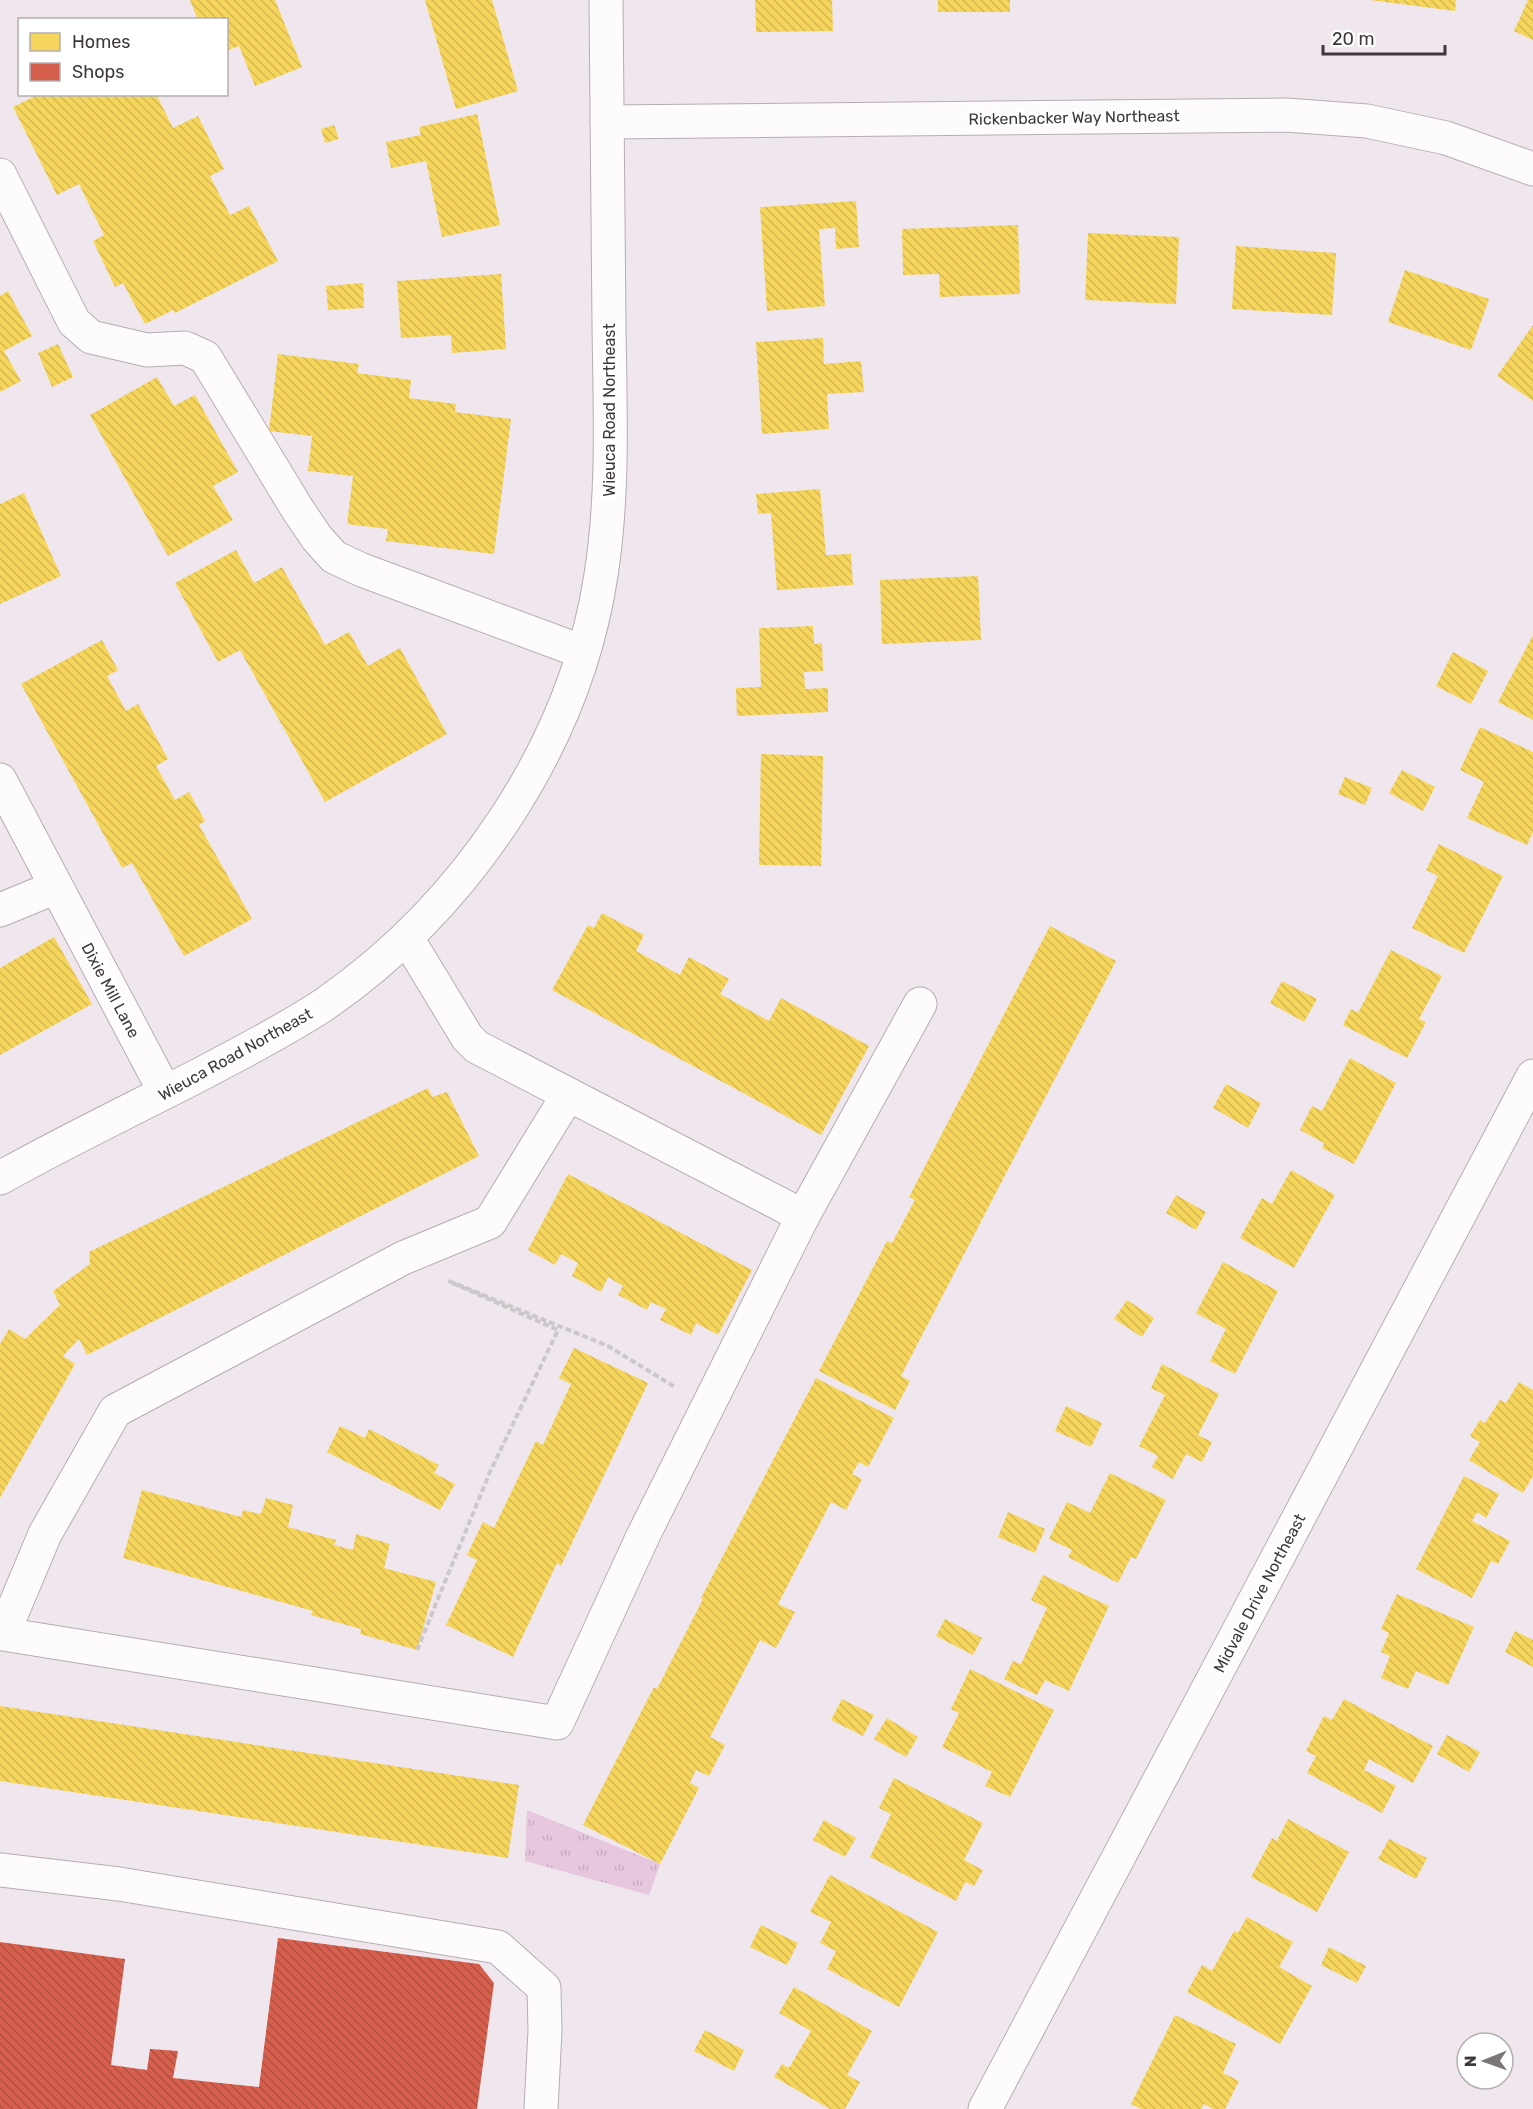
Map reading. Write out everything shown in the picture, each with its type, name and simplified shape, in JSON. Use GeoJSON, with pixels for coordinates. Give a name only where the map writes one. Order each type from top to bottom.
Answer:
{"type":"FeatureCollection","features":[{"type":"Feature","properties":{"kind":"street","name":"Wieuca Road Northeast"},"geometry":{"type":"LineString","coordinates":[[0,1178],[269,1039],[326,1003],[407,938],[477,859],[520,794],[556,726],[583,652],[601,576],[611,471],[606,0]]}},
{"type":"Feature","properties":{"kind":"street","name":"Rickenbacker Way Northeast"},"geometry":{"type":"LineString","coordinates":[[607,122],[1286,115],[1367,121],[1446,138],[1533,169]]}},
{"type":"Feature","properties":{"kind":"street"},"geometry":{"type":"LineString","coordinates":[[0,175],[74,322],[91,338],[147,350],[186,348],[205,357],[298,510],[334,557],[521,631],[583,652]]}},
{"type":"Feature","properties":{"kind":"street","name":"Dixie Mill Lane"},"geometry":{"type":"LineString","coordinates":[[0,780],[165,1092]]}},
{"type":"Feature","properties":{"kind":"street"},"geometry":{"type":"LineString","coordinates":[[0,910],[56,887]]}},
{"type":"Feature","properties":{"kind":"street"},"geometry":{"type":"LineString","coordinates":[[407,938],[467,1037],[477,1047],[803,1216]]}},
{"type":"Feature","properties":{"kind":"street"},"geometry":{"type":"LineString","coordinates":[[568,1095],[490,1222],[403,1258],[115,1411],[45,1534],[1,1634],[557,1723],[643,1536],[803,1216],[920,1004]]}},
{"type":"Feature","properties":{"kind":"street","name":"Midvale Drive Northeast"},"geometry":{"type":"LineString","coordinates":[[985,2109],[1533,1076]]}},
{"type":"Feature","properties":{"kind":"street"},"geometry":{"type":"LineString","coordinates":[[0,1870],[118,1884],[498,1947],[544,1988],[545,2031],[540,2109]]}},
{"type":"Feature","properties":{"kind":"path"},"geometry":{"type":"LineString","coordinates":[[417,1650],[490,1472],[558,1330],[445,1279],[608,1346],[708,1408]]}},
{"type":"Feature","properties":{"kind":"green space"},"geometry":{"type":"Polygon","coordinates":[[[527,1810],[660,1864],[649,1895],[525,1861],[527,1810]]]}},
{"type":"Feature","properties":{"kind":"building: Homes"},"geometry":{"type":"Polygon","coordinates":[[[190,0],[275,0],[302,67],[255,86],[239,46],[228,50],[228,18],[197,18],[190,0]]]}},
{"type":"Feature","properties":{"kind":"building: Homes"},"geometry":{"type":"Polygon","coordinates":[[[425,0],[492,0],[518,91],[456,109],[425,0]]]}},
{"type":"Feature","properties":{"kind":"building: Homes"},"geometry":{"type":"Polygon","coordinates":[[[755,0],[832,0],[833,31],[756,32],[755,0]]]}},
{"type":"Feature","properties":{"kind":"building: Homes"},"geometry":{"type":"Polygon","coordinates":[[[938,0],[1010,0],[1010,12],[938,12],[938,0]]]}},
{"type":"Feature","properties":{"kind":"building: Homes"},"geometry":{"type":"Polygon","coordinates":[[[1370,0],[1456,0],[1455,11],[1370,0]]]}},
{"type":"Feature","properties":{"kind":"building: Homes"},"geometry":{"type":"Polygon","coordinates":[[[1528,0],[1533,0],[1533,40],[1514,31],[1528,0]]]}},
{"type":"Feature","properties":{"kind":"building: Homes"},"geometry":{"type":"Polygon","coordinates":[[[35,96],[157,96],[173,128],[198,116],[224,169],[210,176],[230,215],[249,206],[278,261],[175,313],[173,310],[145,324],[123,283],[115,287],[93,241],[104,235],[79,184],[57,195],[13,107],[35,96]]]}},
{"type":"Feature","properties":{"kind":"building: Homes"},"geometry":{"type":"Polygon","coordinates":[[[477,114],[500,225],[442,237],[426,161],[391,168],[386,142],[421,135],[419,127],[477,114]]]}},
{"type":"Feature","properties":{"kind":"building: Homes"},"geometry":{"type":"Polygon","coordinates":[[[334,125],[339,139],[325,143],[321,129],[334,125]]]}},
{"type":"Feature","properties":{"kind":"building: Homes"},"geometry":{"type":"Polygon","coordinates":[[[856,201],[859,247],[836,249],[835,228],[819,229],[825,306],[767,311],[760,207],[856,201]]]}},
{"type":"Feature","properties":{"kind":"building: Homes"},"geometry":{"type":"Polygon","coordinates":[[[1018,225],[1020,294],[940,297],[939,274],[903,275],[902,229],[1018,225]]]}},
{"type":"Feature","properties":{"kind":"building: Homes"},"geometry":{"type":"Polygon","coordinates":[[[1088,233],[1179,237],[1176,304],[1085,300],[1088,233]]]}},
{"type":"Feature","properties":{"kind":"building: Homes"},"geometry":{"type":"Polygon","coordinates":[[[1236,246],[1336,253],[1332,315],[1232,309],[1236,246]]]}},
{"type":"Feature","properties":{"kind":"building: Homes"},"geometry":{"type":"Polygon","coordinates":[[[1405,270],[1489,299],[1471,350],[1388,322],[1405,270]]]}},
{"type":"Feature","properties":{"kind":"building: Homes"},"geometry":{"type":"Polygon","coordinates":[[[501,274],[506,349],[452,353],[451,335],[401,338],[397,281],[501,274]]]}},
{"type":"Feature","properties":{"kind":"building: Homes"},"geometry":{"type":"Polygon","coordinates":[[[363,283],[364,308],[328,310],[326,286],[363,283]]]}},
{"type":"Feature","properties":{"kind":"building: Homes"},"geometry":{"type":"Polygon","coordinates":[[[8,291],[32,336],[4,351],[21,381],[0,392],[0,296],[8,291]]]}},
{"type":"Feature","properties":{"kind":"building: Homes"},"geometry":{"type":"Polygon","coordinates":[[[1533,325],[1533,401],[1497,376],[1533,325]]]}},
{"type":"Feature","properties":{"kind":"building: Homes"},"geometry":{"type":"Polygon","coordinates":[[[823,338],[824,364],[861,361],[864,392],[827,394],[829,429],[762,434],[756,342],[823,338]]]}},
{"type":"Feature","properties":{"kind":"building: Homes"},"geometry":{"type":"Polygon","coordinates":[[[58,344],[73,377],[52,387],[38,353],[58,344]]]}},
{"type":"Feature","properties":{"kind":"building: Homes"},"geometry":{"type":"Polygon","coordinates":[[[278,354],[359,364],[357,373],[411,380],[409,398],[456,404],[455,412],[511,419],[494,554],[386,541],[388,529],[347,524],[353,476],[308,471],[312,436],[269,431],[278,354]]]}},
{"type":"Feature","properties":{"kind":"building: Homes"},"geometry":{"type":"Polygon","coordinates":[[[157,377],[174,406],[195,395],[238,472],[213,486],[233,520],[168,556],[90,415],[157,377]]]}},
{"type":"Feature","properties":{"kind":"building: Homes"},"geometry":{"type":"Polygon","coordinates":[[[820,489],[826,555],[851,554],[853,585],[777,590],[771,513],[758,514],[756,494],[820,489]]]}},
{"type":"Feature","properties":{"kind":"building: Homes"},"geometry":{"type":"Polygon","coordinates":[[[24,493],[61,576],[0,604],[0,504],[24,493]]]}},
{"type":"Feature","properties":{"kind":"building: Homes"},"geometry":{"type":"Polygon","coordinates":[[[236,550],[254,583],[282,567],[325,645],[349,632],[368,666],[400,648],[447,734],[325,802],[240,650],[218,662],[175,583],[236,550]]]}},
{"type":"Feature","properties":{"kind":"building: Homes"},"geometry":{"type":"Polygon","coordinates":[[[978,576],[981,640],[882,644],[880,580],[978,576]]]}},
{"type":"Feature","properties":{"kind":"building: Homes"},"geometry":{"type":"Polygon","coordinates":[[[813,626],[814,644],[822,643],[823,671],[804,672],[805,689],[828,688],[828,712],[737,716],[736,688],[761,687],[759,628],[813,626]]]}},
{"type":"Feature","properties":{"kind":"building: Homes"},"geometry":{"type":"Polygon","coordinates":[[[1533,635],[1533,720],[1498,702],[1533,635]]]}},
{"type":"Feature","properties":{"kind":"building: Homes"},"geometry":{"type":"Polygon","coordinates":[[[102,640],[118,670],[107,676],[126,711],[138,704],[168,759],[156,766],[175,800],[189,792],[205,821],[199,825],[252,919],[184,956],[132,863],[122,868],[21,684],[102,640]]]}},
{"type":"Feature","properties":{"kind":"building: Homes"},"geometry":{"type":"Polygon","coordinates":[[[1453,652],[1488,671],[1471,704],[1436,686],[1453,652]]]}},
{"type":"Feature","properties":{"kind":"building: Homes"},"geometry":{"type":"Polygon","coordinates":[[[1480,727],[1533,752],[1533,832],[1527,845],[1467,818],[1484,782],[1460,770],[1480,727]]]}},
{"type":"Feature","properties":{"kind":"building: Homes"},"geometry":{"type":"Polygon","coordinates":[[[761,754],[823,756],[821,866],[759,865],[761,754]]]}},
{"type":"Feature","properties":{"kind":"building: Homes"},"geometry":{"type":"Polygon","coordinates":[[[1402,770],[1435,787],[1423,811],[1389,793],[1402,770]]]}},
{"type":"Feature","properties":{"kind":"building: Homes"},"geometry":{"type":"Polygon","coordinates":[[[1345,777],[1372,788],[1365,805],[1338,794],[1345,777]]]}},
{"type":"Feature","properties":{"kind":"building: Homes"},"geometry":{"type":"Polygon","coordinates":[[[1439,844],[1503,876],[1464,953],[1412,928],[1438,876],[1426,870],[1439,844]]]}},
{"type":"Feature","properties":{"kind":"building: Homes"},"geometry":{"type":"Polygon","coordinates":[[[602,913],[644,935],[636,951],[680,975],[689,957],[729,979],[720,994],[769,1021],[781,998],[869,1046],[821,1135],[552,990],[588,925],[594,928],[602,913]]]}},
{"type":"Feature","properties":{"kind":"building: Homes"},"geometry":{"type":"Polygon","coordinates":[[[1050,926],[1116,961],[901,1376],[910,1381],[895,1410],[819,1371],[887,1241],[892,1243],[915,1200],[909,1197],[1050,926]]]}},
{"type":"Feature","properties":{"kind":"building: Homes"},"geometry":{"type":"Polygon","coordinates":[[[54,937],[92,1004],[0,1055],[0,968],[54,937]]]}},
{"type":"Feature","properties":{"kind":"building: Homes"},"geometry":{"type":"Polygon","coordinates":[[[1391,950],[1442,976],[1419,1019],[1426,1022],[1407,1058],[1343,1025],[1351,1009],[1358,1013],[1391,950]]]}},
{"type":"Feature","properties":{"kind":"building: Homes"},"geometry":{"type":"Polygon","coordinates":[[[1282,981],[1317,999],[1304,1022],[1270,1003],[1282,981]]]}},
{"type":"Feature","properties":{"kind":"building: Homes"},"geometry":{"type":"Polygon","coordinates":[[[1350,1058],[1396,1083],[1354,1164],[1322,1148],[1324,1143],[1300,1130],[1312,1106],[1322,1111],[1350,1058]]]}},
{"type":"Feature","properties":{"kind":"building: Homes"},"geometry":{"type":"Polygon","coordinates":[[[1226,1084],[1261,1103],[1248,1128],[1213,1108],[1226,1084]]]}},
{"type":"Feature","properties":{"kind":"building: Homes"},"geometry":{"type":"Polygon","coordinates":[[[428,1088],[432,1097],[447,1092],[479,1156],[87,1355],[79,1339],[63,1356],[75,1364],[0,1498],[0,1344],[9,1329],[25,1339],[60,1305],[53,1291],[90,1264],[89,1252],[428,1088]]]}},
{"type":"Feature","properties":{"kind":"building: Homes"},"geometry":{"type":"Polygon","coordinates":[[[1291,1170],[1335,1195],[1294,1268],[1240,1238],[1262,1198],[1272,1204],[1291,1170]]]}},
{"type":"Feature","properties":{"kind":"building: Homes"},"geometry":{"type":"Polygon","coordinates":[[[568,1174],[752,1270],[718,1335],[696,1323],[691,1335],[660,1320],[666,1309],[651,1302],[647,1310],[618,1295],[623,1286],[608,1277],[601,1292],[572,1276],[578,1263],[561,1254],[555,1265],[528,1250],[568,1174]]]}},
{"type":"Feature","properties":{"kind":"building: Homes"},"geometry":{"type":"Polygon","coordinates":[[[1176,1195],[1206,1212],[1196,1230],[1166,1213],[1176,1195]]]}},
{"type":"Feature","properties":{"kind":"building: Homes"},"geometry":{"type":"Polygon","coordinates":[[[1223,1262],[1278,1291],[1235,1374],[1210,1361],[1226,1329],[1196,1313],[1223,1262]]]}},
{"type":"Feature","properties":{"kind":"building: Homes"},"geometry":{"type":"Polygon","coordinates":[[[1127,1300],[1154,1318],[1142,1337],[1114,1319],[1127,1300]]]}},
{"type":"Feature","properties":{"kind":"building: Homes"},"geometry":{"type":"Polygon","coordinates":[[[574,1348],[648,1383],[561,1566],[557,1563],[513,1657],[446,1625],[477,1560],[467,1555],[483,1522],[494,1528],[536,1441],[543,1445],[571,1384],[559,1378],[574,1348]]]}},
{"type":"Feature","properties":{"kind":"building: Homes"},"geometry":{"type":"Polygon","coordinates":[[[1162,1364],[1219,1394],[1198,1435],[1212,1442],[1202,1462],[1186,1454],[1173,1479],[1152,1467],[1158,1456],[1139,1446],[1165,1395],[1151,1388],[1162,1364]]]}},
{"type":"Feature","properties":{"kind":"building: Homes"},"geometry":{"type":"Polygon","coordinates":[[[816,1378],[894,1418],[868,1467],[859,1462],[852,1474],[862,1479],[846,1510],[831,1502],[778,1604],[795,1612],[776,1648],[760,1640],[710,1737],[725,1745],[709,1776],[696,1770],[690,1783],[699,1788],[660,1864],[583,1825],[654,1687],[657,1689],[703,1599],[701,1598],[816,1378]]]}},
{"type":"Feature","properties":{"kind":"building: Homes"},"geometry":{"type":"Polygon","coordinates":[[[1519,1382],[1533,1390],[1533,1476],[1523,1493],[1469,1460],[1480,1442],[1470,1436],[1480,1420],[1485,1423],[1500,1400],[1506,1403],[1519,1382]]]}},
{"type":"Feature","properties":{"kind":"building: Homes"},"geometry":{"type":"Polygon","coordinates":[[[1066,1406],[1102,1423],[1091,1447],[1055,1431],[1066,1406]]]}},
{"type":"Feature","properties":{"kind":"building: Homes"},"geometry":{"type":"Polygon","coordinates":[[[340,1426],[365,1438],[369,1429],[439,1465],[434,1473],[455,1484],[440,1510],[327,1452],[340,1426]]]}},
{"type":"Feature","properties":{"kind":"building: Homes"},"geometry":{"type":"Polygon","coordinates":[[[1110,1473],[1166,1500],[1136,1559],[1131,1557],[1118,1583],[1068,1557],[1072,1550],[1049,1539],[1067,1502],[1090,1513],[1110,1473]]]}},
{"type":"Feature","properties":{"kind":"building: Homes"},"geometry":{"type":"Polygon","coordinates":[[[1464,1476],[1499,1494],[1486,1518],[1477,1512],[1472,1521],[1510,1541],[1498,1564],[1491,1561],[1472,1598],[1416,1569],[1464,1476]]]}},
{"type":"Feature","properties":{"kind":"building: Homes"},"geometry":{"type":"Polygon","coordinates":[[[142,1490],[241,1517],[243,1510],[261,1514],[266,1498],[293,1505],[288,1527],[336,1540],[334,1545],[353,1550],[356,1534],[390,1544],[384,1568],[436,1582],[417,1650],[360,1634],[361,1629],[311,1615],[313,1611],[123,1558],[142,1490]]]}},
{"type":"Feature","properties":{"kind":"building: Homes"},"geometry":{"type":"Polygon","coordinates":[[[1008,1512],[1045,1529],[1035,1553],[998,1537],[1008,1512]]]}},
{"type":"Feature","properties":{"kind":"building: Homes"},"geometry":{"type":"Polygon","coordinates":[[[1043,1575],[1109,1606],[1069,1691],[1045,1680],[1037,1695],[1004,1679],[1013,1661],[1021,1664],[1047,1608],[1031,1600],[1043,1575]]]}},
{"type":"Feature","properties":{"kind":"building: Homes"},"geometry":{"type":"Polygon","coordinates":[[[1397,1594],[1474,1627],[1448,1685],[1416,1671],[1408,1689],[1381,1678],[1390,1656],[1381,1652],[1389,1633],[1381,1629],[1397,1594]]]}},
{"type":"Feature","properties":{"kind":"building: Homes"},"geometry":{"type":"Polygon","coordinates":[[[945,1619],[982,1638],[973,1655],[936,1636],[945,1619]]]}},
{"type":"Feature","properties":{"kind":"building: Homes"},"geometry":{"type":"Polygon","coordinates":[[[1515,1631],[1533,1640],[1533,1667],[1505,1652],[1515,1631]]]}},
{"type":"Feature","properties":{"kind":"building: Homes"},"geometry":{"type":"Polygon","coordinates":[[[970,1669],[1054,1710],[1010,1797],[985,1786],[992,1772],[942,1747],[959,1713],[951,1709],[970,1669]]]}},
{"type":"Feature","properties":{"kind":"building: Homes"},"geometry":{"type":"Polygon","coordinates":[[[842,1699],[874,1715],[863,1736],[831,1720],[842,1699]]]}},
{"type":"Feature","properties":{"kind":"building: Homes"},"geometry":{"type":"Polygon","coordinates":[[[1344,1699],[1433,1746],[1413,1783],[1369,1759],[1364,1770],[1396,1786],[1382,1813],[1307,1773],[1316,1756],[1306,1751],[1324,1716],[1332,1720],[1344,1699]]]}},
{"type":"Feature","properties":{"kind":"building: Homes"},"geometry":{"type":"Polygon","coordinates":[[[0,1706],[519,1785],[508,1858],[0,1781],[0,1706]]]}},
{"type":"Feature","properties":{"kind":"building: Homes"},"geometry":{"type":"Polygon","coordinates":[[[887,1718],[918,1737],[906,1757],[874,1739],[887,1718]]]}},
{"type":"Feature","properties":{"kind":"building: Homes"},"geometry":{"type":"Polygon","coordinates":[[[1447,1735],[1480,1752],[1469,1772],[1437,1754],[1447,1735]]]}},
{"type":"Feature","properties":{"kind":"building: Homes"},"geometry":{"type":"Polygon","coordinates":[[[894,1778],[983,1823],[964,1860],[983,1870],[974,1886],[965,1882],[956,1901],[870,1857],[891,1814],[879,1808],[894,1778]]]}},
{"type":"Feature","properties":{"kind":"building: Homes"},"geometry":{"type":"Polygon","coordinates":[[[1288,1819],[1349,1852],[1317,1912],[1251,1877],[1272,1838],[1277,1841],[1288,1819]]]}},
{"type":"Feature","properties":{"kind":"building: Homes"},"geometry":{"type":"Polygon","coordinates":[[[824,1820],[856,1838],[845,1857],[813,1840],[824,1820]]]}},
{"type":"Feature","properties":{"kind":"building: Homes"},"geometry":{"type":"Polygon","coordinates":[[[1389,1839],[1427,1858],[1416,1879],[1378,1859],[1389,1839]]]}},
{"type":"Feature","properties":{"kind":"building: Homes"},"geometry":{"type":"Polygon","coordinates":[[[830,1875],[938,1932],[899,2007],[827,1969],[836,1951],[820,1943],[831,1922],[810,1912],[830,1875]]]}},
{"type":"Feature","properties":{"kind":"building: Homes"},"geometry":{"type":"Polygon","coordinates":[[[1247,1917],[1293,1942],[1279,1967],[1312,1986],[1280,2044],[1187,1992],[1202,1965],[1212,1971],[1234,1931],[1238,1933],[1247,1917]]]}},
{"type":"Feature","properties":{"kind":"building: Homes"},"geometry":{"type":"Polygon","coordinates":[[[761,1925],[798,1943],[787,1965],[750,1947],[761,1925]]]}},
{"type":"Feature","properties":{"kind":"building: Homes"},"geometry":{"type":"Polygon","coordinates":[[[1329,1947],[1366,1966],[1357,1983],[1321,1965],[1329,1947]]]}},
{"type":"Feature","properties":{"kind":"building: Homes"},"geometry":{"type":"Polygon","coordinates":[[[794,1987],[872,2031],[847,2075],[860,2082],[845,2109],[830,2109],[774,2077],[782,2064],[789,2068],[811,2031],[779,2013],[794,1987]]]}},
{"type":"Feature","properties":{"kind":"building: Homes"},"geometry":{"type":"Polygon","coordinates":[[[1175,2015],[1236,2044],[1223,2073],[1239,2081],[1225,2109],[1213,2109],[1204,2104],[1201,2109],[1141,2109],[1131,2104],[1175,2015]]]}},
{"type":"Feature","properties":{"kind":"building: Homes"},"geometry":{"type":"Polygon","coordinates":[[[705,2030],[744,2050],[734,2071],[694,2051],[705,2030]]]}},
{"type":"Feature","properties":{"kind":"building: Shops"},"geometry":{"type":"Polygon","coordinates":[[[278,1938],[479,1964],[494,1983],[477,2109],[0,2109],[0,1942],[125,1959],[111,2065],[147,2070],[150,2049],[178,2051],[173,2078],[259,2087],[278,1938]]]}}]}
